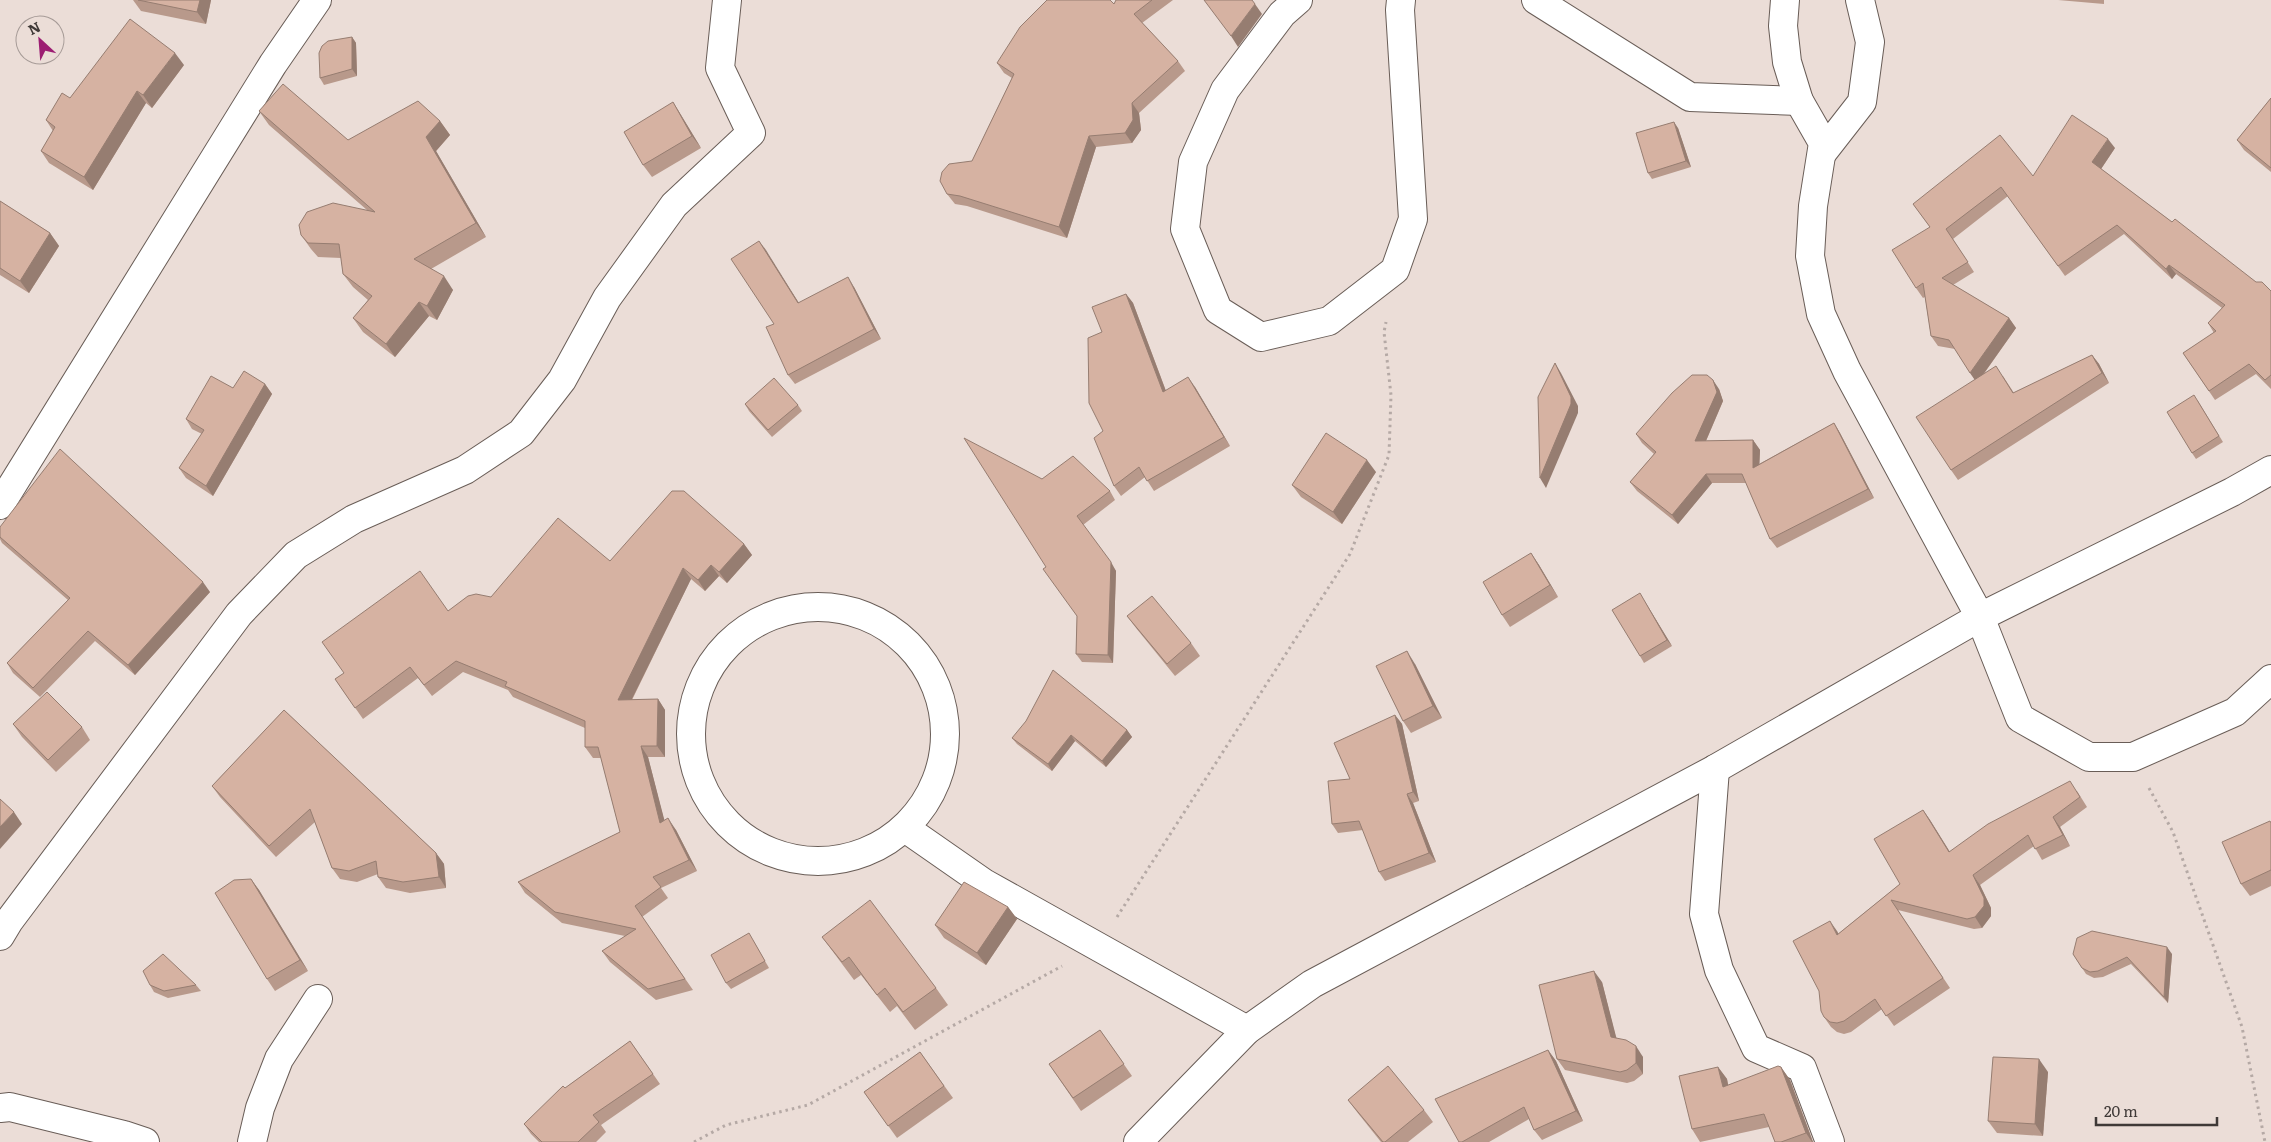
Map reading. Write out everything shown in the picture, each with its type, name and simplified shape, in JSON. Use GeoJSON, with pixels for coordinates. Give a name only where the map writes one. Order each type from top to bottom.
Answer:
{"type":"FeatureCollection","features":[{"type":"Feature","properties":{"kind":"street"},"geometry":{"type":"LineString","coordinates":[[2,499],[274,64],[317,0]]}},
{"type":"Feature","properties":{"kind":"street"},"geometry":{"type":"LineString","coordinates":[[0,936],[239,614],[296,555],[354,519],[465,470],[522,434],[562,380],[607,298],[674,205],[751,133],[720,68],[727,0]]}},
{"type":"Feature","properties":{"kind":"street"},"geometry":{"type":"LineString","coordinates":[[1298,0],[1282,14],[1224,90],[1193,162],[1185,229],[1218,310],[1261,337],[1329,321],[1395,270],[1413,219],[1400,10],[1401,0]]}},
{"type":"Feature","properties":{"kind":"street"},"geometry":{"type":"LineString","coordinates":[[1536,0],[1690,97],[1799,101]]}},
{"type":"Feature","properties":{"kind":"street"},"geometry":{"type":"LineString","coordinates":[[1785,0],[1783,26],[1787,62],[1799,101],[1823,144],[1823,152],[1862,102],[1870,42],[1860,0]]}},
{"type":"Feature","properties":{"kind":"street"},"geometry":{"type":"LineString","coordinates":[[1823,144],[1813,206],[1810,256],[1821,314],[1847,371],[1980,617],[2020,718],[2089,757],[2133,757],[2235,712],[2271,679]]}},
{"type":"Feature","properties":{"kind":"street"},"geometry":{"type":"LineString","coordinates":[[1138,1142],[1247,1030],[1312,984],[1715,769],[1980,617],[2232,492],[2271,470]]}},
{"type":"Feature","properties":{"kind":"street"},"geometry":{"type":"LineString","coordinates":[[823,606],[872,617],[912,647],[938,689],[947,738],[935,787],[905,828],[862,854],[813,862],[764,851],[723,822],[697,779],[689,729],[701,681],[730,640],[773,614],[823,606]]}},
{"type":"Feature","properties":{"kind":"street"},"geometry":{"type":"LineString","coordinates":[[1715,769],[1704,914],[1719,970],[1756,1048],[1802,1068],[1830,1142]]}},
{"type":"Feature","properties":{"kind":"street"},"geometry":{"type":"LineString","coordinates":[[905,828],[984,883],[1247,1030]]}},
{"type":"Feature","properties":{"kind":"street"},"geometry":{"type":"LineString","coordinates":[[252,1142],[260,1108],[279,1059],[318,999]]}},
{"type":"Feature","properties":{"kind":"street"},"geometry":{"type":"LineString","coordinates":[[0,1108],[20,1110],[124,1135],[144,1142]]}},
{"type":"Feature","properties":{"kind":"path"},"geometry":{"type":"LineString","coordinates":[[694,1142],[726,1125],[808,1105],[1098,947],[1350,554],[1389,455],[1391,394],[1384,332],[1395,270]]}},
{"type":"Feature","properties":{"kind":"path"},"geometry":{"type":"LineString","coordinates":[[2133,757],[2173,832],[2242,1027],[2265,1142]]}},
{"type":"Feature","properties":{"kind":"building"},"geometry":{"type":"Polygon","coordinates":[[[138,0],[200,0],[197,12],[138,0]]]}},
{"type":"Feature","properties":{"kind":"building"},"geometry":{"type":"Polygon","coordinates":[[[1047,0],[1110,0],[1114,4],[1116,0],[1152,0],[1134,14],[1178,61],[1132,103],[1133,120],[1125,133],[1089,136],[1059,227],[960,196],[947,194],[940,181],[942,172],[949,164],[972,161],[1014,74],[997,63],[1020,27],[1047,0]]]}},
{"type":"Feature","properties":{"kind":"building"},"geometry":{"type":"Polygon","coordinates":[[[1204,0],[1252,0],[1255,4],[1231,36],[1204,0]]]}},
{"type":"Feature","properties":{"kind":"building"},"geometry":{"type":"Polygon","coordinates":[[[130,19],[175,53],[143,95],[137,91],[84,177],[41,151],[55,127],[46,120],[62,93],[70,98],[130,19]]]}},
{"type":"Feature","properties":{"kind":"building"},"geometry":{"type":"Polygon","coordinates":[[[352,37],[352,69],[320,78],[319,53],[322,46],[328,41],[352,37]]]}},
{"type":"Feature","properties":{"kind":"building"},"geometry":{"type":"Polygon","coordinates":[[[283,84],[348,140],[418,101],[440,121],[426,137],[476,223],[414,259],[444,276],[427,306],[419,302],[386,344],[353,318],[372,296],[343,274],[339,244],[308,243],[301,235],[299,225],[307,212],[333,203],[375,212],[259,111],[283,84]]]}},
{"type":"Feature","properties":{"kind":"building"},"geometry":{"type":"Polygon","coordinates":[[[2271,98],[2271,168],[2237,140],[2271,98]]]}},
{"type":"Feature","properties":{"kind":"building"},"geometry":{"type":"Polygon","coordinates":[[[673,102],[692,136],[643,165],[624,132],[673,102]]]}},
{"type":"Feature","properties":{"kind":"building"},"geometry":{"type":"Polygon","coordinates":[[[2072,115],[2108,139],[2092,162],[2172,222],[2175,219],[2256,282],[2262,282],[2271,291],[2271,375],[2265,380],[2249,364],[2209,391],[2183,353],[2216,331],[2208,323],[2225,305],[2169,265],[2166,269],[2117,225],[2058,266],[2001,187],[1946,229],[1968,262],[1942,278],[2009,318],[1970,373],[1949,340],[1931,336],[1923,283],[1916,288],[1892,250],[1930,227],[1913,204],[2000,135],[2033,176],[2072,115]]]}},
{"type":"Feature","properties":{"kind":"building"},"geometry":{"type":"Polygon","coordinates":[[[1674,122],[1686,161],[1648,173],[1636,133],[1674,122]]]}},
{"type":"Feature","properties":{"kind":"building"},"geometry":{"type":"Polygon","coordinates":[[[0,201],[50,233],[20,281],[0,268],[0,201]]]}},
{"type":"Feature","properties":{"kind":"building"},"geometry":{"type":"Polygon","coordinates":[[[759,241],[798,303],[848,277],[874,329],[788,375],[766,327],[774,324],[731,259],[759,241]]]}},
{"type":"Feature","properties":{"kind":"building"},"geometry":{"type":"Polygon","coordinates":[[[1126,294],[1163,392],[1188,377],[1224,437],[1147,481],[1139,467],[1114,486],[1094,438],[1103,431],[1089,403],[1088,338],[1102,332],[1092,307],[1126,294]]]}},
{"type":"Feature","properties":{"kind":"building"},"geometry":{"type":"Polygon","coordinates":[[[2092,355],[2102,373],[1951,470],[1916,417],[1996,366],[2013,393],[2092,355]]]}},
{"type":"Feature","properties":{"kind":"building"},"geometry":{"type":"Polygon","coordinates":[[[1555,363],[1571,397],[1571,404],[1540,478],[1538,397],[1555,363]]]}},
{"type":"Feature","properties":{"kind":"building"},"geometry":{"type":"Polygon","coordinates":[[[244,371],[265,384],[206,486],[179,468],[204,430],[186,419],[211,376],[233,388],[244,371]]]}},
{"type":"Feature","properties":{"kind":"building"},"geometry":{"type":"Polygon","coordinates":[[[1692,375],[1707,375],[1713,380],[1717,392],[1695,441],[1753,440],[1753,468],[1834,423],[1868,489],[1770,539],[1742,474],[1706,474],[1672,515],[1630,482],[1656,452],[1636,434],[1672,393],[1692,375]]]}},
{"type":"Feature","properties":{"kind":"building"},"geometry":{"type":"Polygon","coordinates":[[[774,378],[798,405],[768,430],[745,404],[774,378]]]}},
{"type":"Feature","properties":{"kind":"building"},"geometry":{"type":"Polygon","coordinates":[[[2194,395],[2219,436],[2192,453],[2167,412],[2194,395]]]}},
{"type":"Feature","properties":{"kind":"building"},"geometry":{"type":"Polygon","coordinates":[[[1326,433],[1367,460],[1333,512],[1292,485],[1326,433]]]}},
{"type":"Feature","properties":{"kind":"building"},"geometry":{"type":"Polygon","coordinates":[[[964,438],[1042,479],[1073,456],[1110,491],[1077,516],[1111,562],[1108,655],[1076,654],[1077,616],[1043,569],[1046,567],[964,438]]]}},
{"type":"Feature","properties":{"kind":"building"},"geometry":{"type":"Polygon","coordinates":[[[60,449],[203,582],[128,665],[88,631],[33,688],[7,663],[70,598],[0,537],[0,527],[60,449]]]}},
{"type":"Feature","properties":{"kind":"building"},"geometry":{"type":"Polygon","coordinates":[[[672,491],[684,491],[744,544],[719,572],[711,565],[698,580],[683,568],[618,700],[658,699],[657,746],[641,746],[660,823],[668,818],[689,860],[653,877],[661,887],[635,906],[685,979],[648,989],[602,951],[636,929],[555,912],[518,882],[620,832],[598,747],[585,747],[585,721],[505,686],[507,682],[456,661],[424,685],[410,667],[355,708],[335,679],[344,673],[322,642],[420,571],[448,611],[468,596],[476,594],[491,597],[558,518],[610,561],[672,491]]]}},
{"type":"Feature","properties":{"kind":"building"},"geometry":{"type":"Polygon","coordinates":[[[1531,553],[1550,585],[1502,615],[1483,582],[1531,553]]]}},
{"type":"Feature","properties":{"kind":"building"},"geometry":{"type":"Polygon","coordinates":[[[1640,593],[1667,640],[1640,656],[1612,610],[1640,593]]]}},
{"type":"Feature","properties":{"kind":"building"},"geometry":{"type":"Polygon","coordinates":[[[1152,596],[1191,643],[1167,664],[1127,616],[1152,596]]]}},
{"type":"Feature","properties":{"kind":"building"},"geometry":{"type":"Polygon","coordinates":[[[1407,651],[1433,706],[1403,721],[1376,666],[1407,651]]]}},
{"type":"Feature","properties":{"kind":"building"},"geometry":{"type":"Polygon","coordinates":[[[1053,670],[1127,730],[1102,761],[1071,735],[1048,764],[1012,738],[1026,721],[1053,670]]]}},
{"type":"Feature","properties":{"kind":"building"},"geometry":{"type":"Polygon","coordinates":[[[47,692],[82,727],[48,760],[13,724],[47,692]]]}},
{"type":"Feature","properties":{"kind":"building"},"geometry":{"type":"Polygon","coordinates":[[[284,710],[436,853],[439,877],[403,882],[378,877],[376,861],[349,871],[332,868],[310,809],[269,846],[212,786],[284,710]]]}},
{"type":"Feature","properties":{"kind":"building"},"geometry":{"type":"Polygon","coordinates":[[[1395,715],[1413,792],[1407,794],[1429,853],[1379,872],[1359,821],[1332,824],[1328,781],[1350,779],[1334,743],[1395,715]]]}},
{"type":"Feature","properties":{"kind":"building"},"geometry":{"type":"Polygon","coordinates":[[[2070,781],[2080,797],[2053,817],[2063,835],[2035,849],[2028,835],[1973,875],[1984,898],[1984,906],[1975,917],[1967,919],[1891,900],[1943,978],[1886,1016],[1875,999],[1844,1021],[1830,1022],[1824,1017],[1821,1011],[1819,991],[1793,941],[1830,921],[1837,935],[1900,884],[1874,839],[1923,810],[1949,852],[1988,824],[2070,781]]]}},
{"type":"Feature","properties":{"kind":"building"},"geometry":{"type":"Polygon","coordinates":[[[0,799],[14,812],[0,827],[0,799]]]}},
{"type":"Feature","properties":{"kind":"building"},"geometry":{"type":"Polygon","coordinates":[[[2270,821],[2271,870],[2241,884],[2222,842],[2270,821]]]}},
{"type":"Feature","properties":{"kind":"building"},"geometry":{"type":"Polygon","coordinates":[[[251,879],[300,960],[267,979],[215,893],[234,880],[251,879]]]}},
{"type":"Feature","properties":{"kind":"building"},"geometry":{"type":"Polygon","coordinates":[[[964,882],[1008,907],[977,953],[935,925],[964,882]]]}},
{"type":"Feature","properties":{"kind":"building"},"geometry":{"type":"Polygon","coordinates":[[[870,900],[936,988],[903,1012],[885,988],[877,995],[849,957],[842,962],[822,937],[870,900]]]}},
{"type":"Feature","properties":{"kind":"building"},"geometry":{"type":"Polygon","coordinates":[[[2092,931],[2167,947],[2164,997],[2127,957],[2098,971],[2090,972],[2082,968],[2073,954],[2077,938],[2092,931]]]}},
{"type":"Feature","properties":{"kind":"building"},"geometry":{"type":"Polygon","coordinates":[[[749,933],[765,961],[726,983],[711,955],[749,933]]]}},
{"type":"Feature","properties":{"kind":"building"},"geometry":{"type":"Polygon","coordinates":[[[163,954],[196,985],[164,991],[150,985],[143,971],[163,954]]]}},
{"type":"Feature","properties":{"kind":"building"},"geometry":{"type":"Polygon","coordinates":[[[1594,971],[1611,1037],[1626,1040],[1636,1046],[1636,1063],[1627,1070],[1620,1072],[1557,1059],[1539,985],[1594,971]]]}},
{"type":"Feature","properties":{"kind":"building"},"geometry":{"type":"Polygon","coordinates":[[[1100,1030],[1124,1064],[1073,1098],[1049,1064],[1100,1030]]]}},
{"type":"Feature","properties":{"kind":"building"},"geometry":{"type":"Polygon","coordinates":[[[630,1041],[653,1074],[593,1115],[599,1122],[578,1142],[542,1142],[524,1124],[563,1086],[565,1088],[630,1041]]]}},
{"type":"Feature","properties":{"kind":"building"},"geometry":{"type":"Polygon","coordinates":[[[1548,1050],[1576,1111],[1534,1130],[1524,1107],[1459,1142],[1435,1099],[1548,1050]]]}},
{"type":"Feature","properties":{"kind":"building"},"geometry":{"type":"Polygon","coordinates":[[[920,1052],[944,1086],[888,1126],[864,1092],[920,1052]]]}},
{"type":"Feature","properties":{"kind":"building"},"geometry":{"type":"Polygon","coordinates":[[[1993,1057],[2039,1059],[2035,1124],[1988,1121],[1993,1057]]]}},
{"type":"Feature","properties":{"kind":"building"},"geometry":{"type":"Polygon","coordinates":[[[1388,1066],[1424,1110],[1383,1142],[1348,1100],[1388,1066]]]}},
{"type":"Feature","properties":{"kind":"building"},"geometry":{"type":"Polygon","coordinates":[[[1778,1066],[1781,1067],[1806,1133],[1781,1142],[1775,1142],[1764,1114],[1692,1129],[1679,1076],[1718,1067],[1723,1087],[1778,1066]]]}}]}
